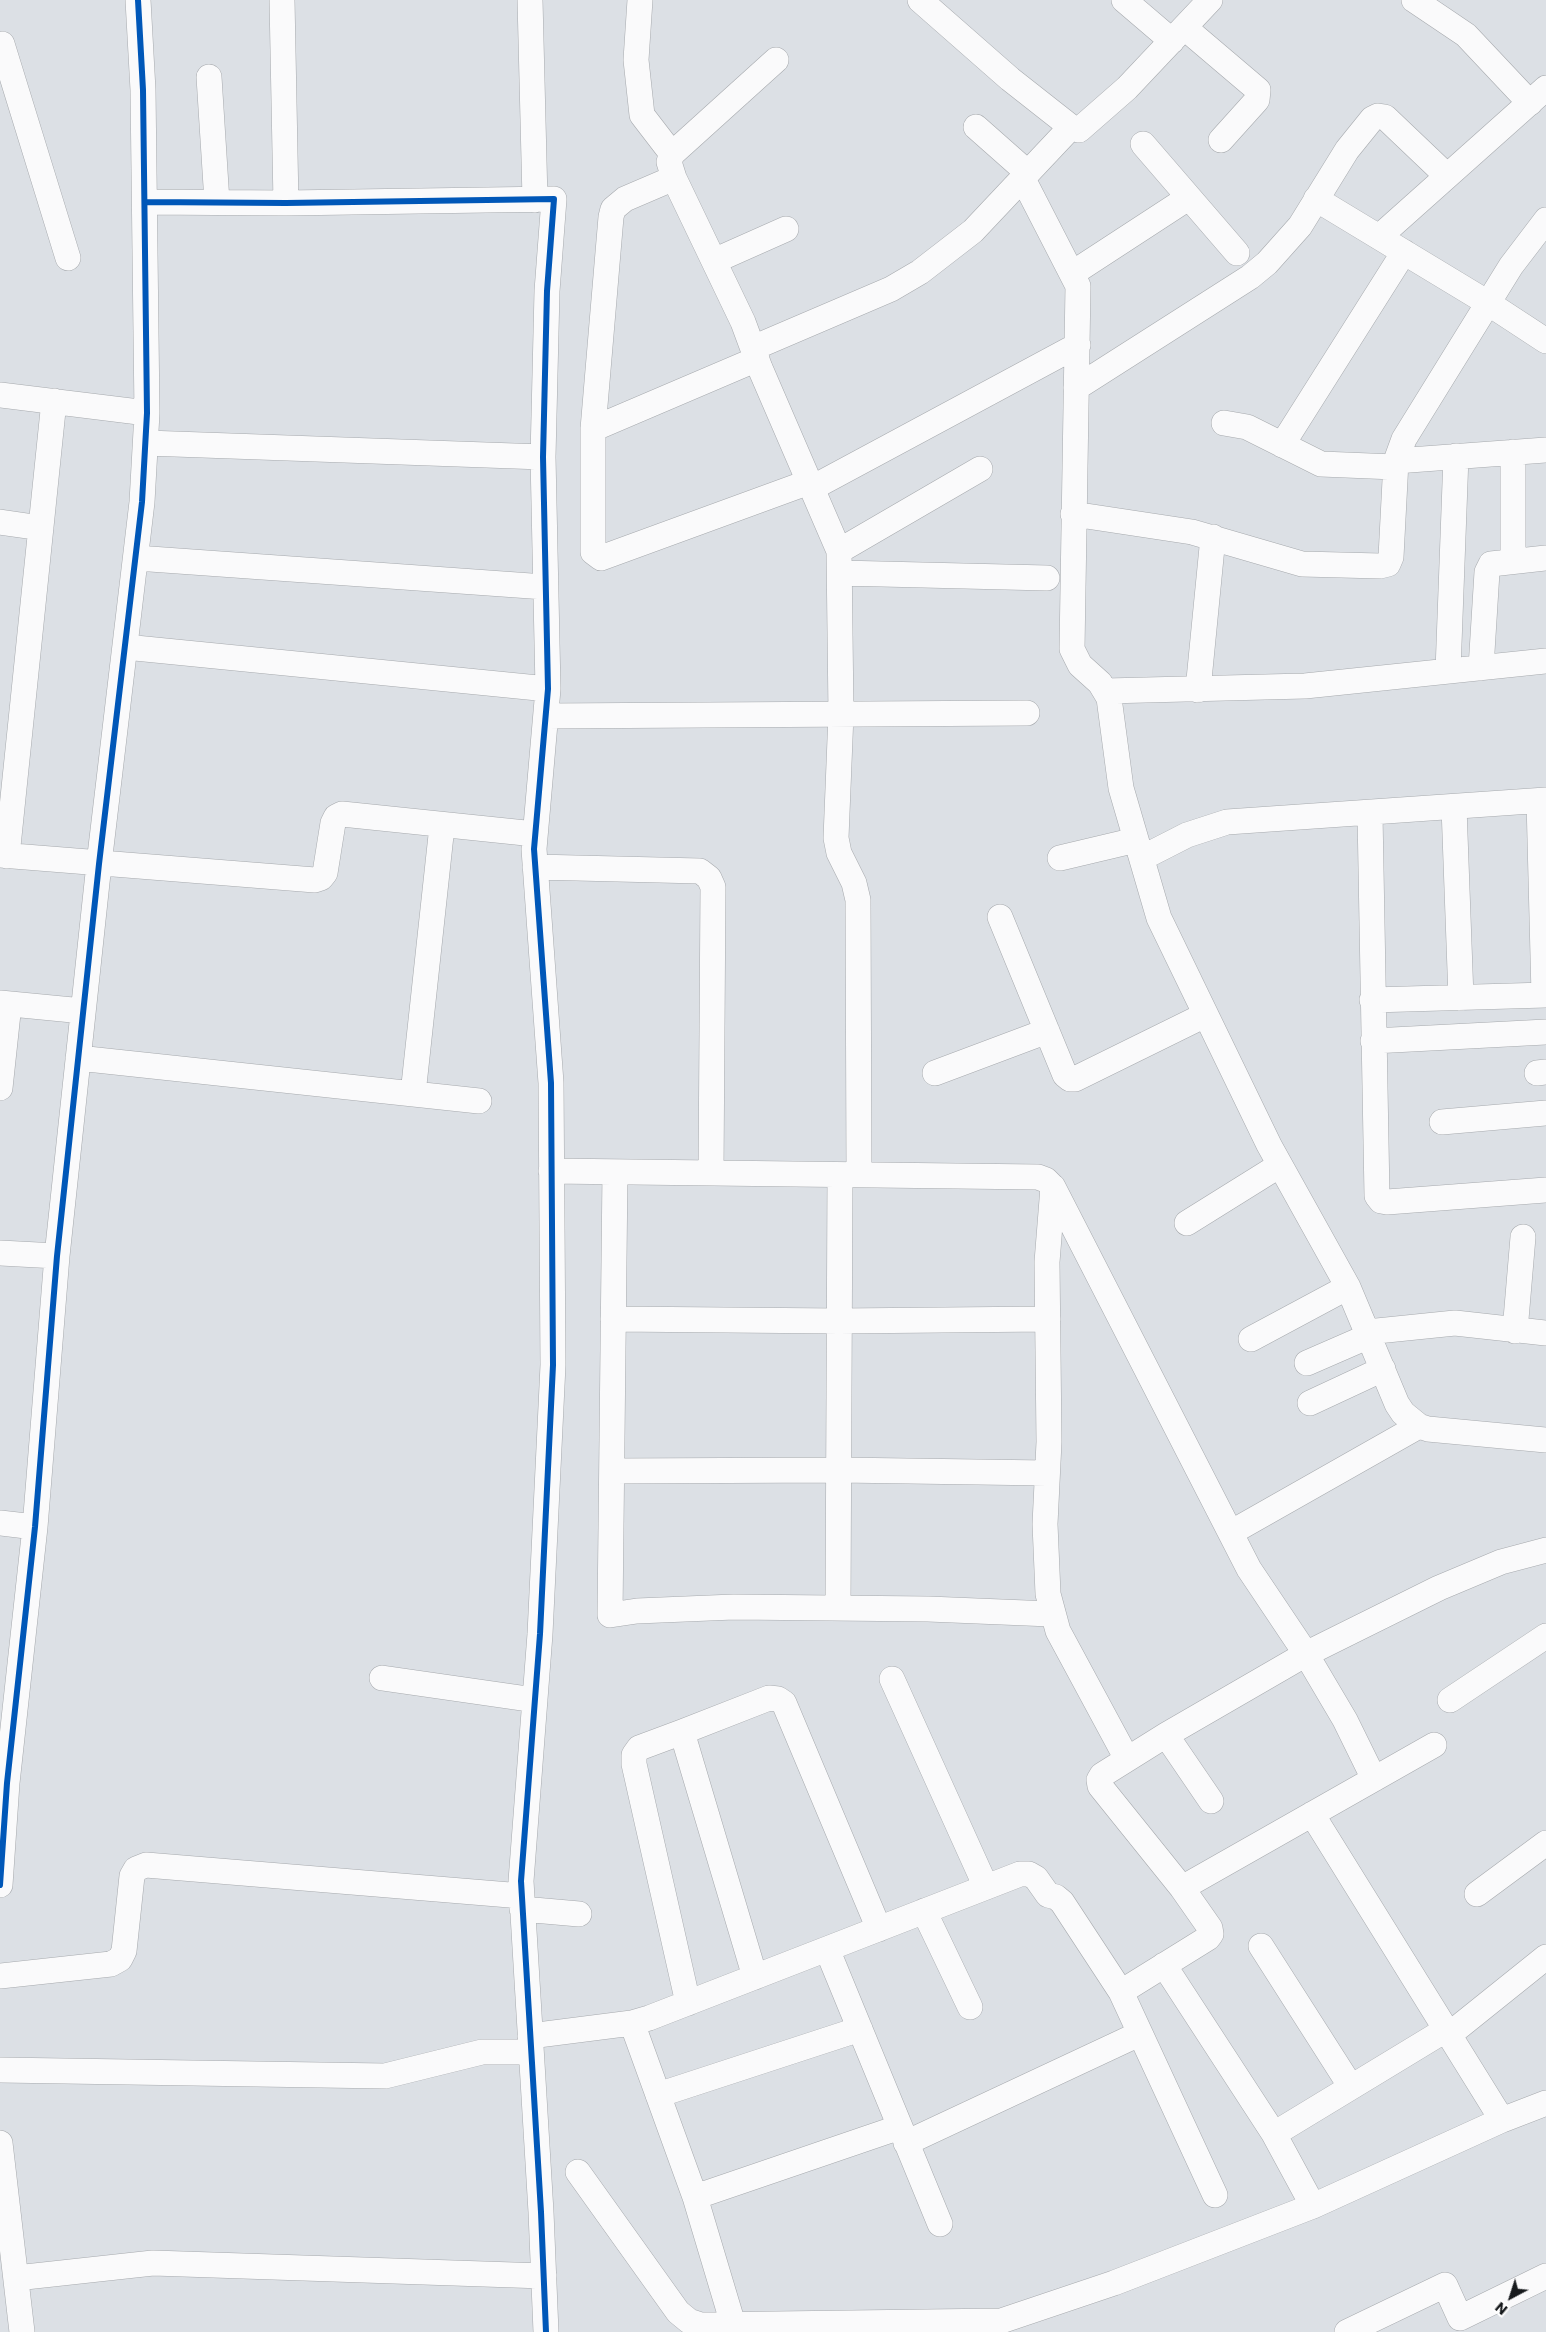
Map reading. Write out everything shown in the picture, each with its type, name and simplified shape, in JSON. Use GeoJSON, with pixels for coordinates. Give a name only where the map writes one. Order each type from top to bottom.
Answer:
{"type":"FeatureCollection","features":[{"type":"Feature","properties":{"kind":"street"},"geometry":{"type":"LineString","coordinates":[[0,1885],[4,1783],[35,1527],[57,1256],[99,864],[136,558],[146,443],[143,90],[138,0]]}},
{"type":"Feature","properties":{"kind":"street"},"geometry":{"type":"LineString","coordinates":[[282,0],[286,203]]}},
{"type":"Feature","properties":{"kind":"street"},"geometry":{"type":"LineString","coordinates":[[530,0],[535,200]]}},
{"type":"Feature","properties":{"kind":"street"},"geometry":{"type":"LineString","coordinates":[[640,0],[636,60],[642,115],[672,154]]}},
{"type":"Feature","properties":{"kind":"street"},"geometry":{"type":"LineString","coordinates":[[920,0],[1010,79],[1071,127],[1079,130],[1085,127],[1127,88],[1210,0]]}},
{"type":"Feature","properties":{"kind":"street"},"geometry":{"type":"LineString","coordinates":[[1124,0],[1178,34],[1258,90],[1257,100],[1221,140]]}},
{"type":"Feature","properties":{"kind":"street"},"geometry":{"type":"LineString","coordinates":[[1380,237],[1538,95],[1466,34],[1414,0]]}},
{"type":"Feature","properties":{"kind":"street"},"geometry":{"type":"LineString","coordinates":[[2,44],[10,106],[68,258]]}},
{"type":"Feature","properties":{"kind":"street"},"geometry":{"type":"LineString","coordinates":[[776,60],[672,154],[669,162],[674,178],[755,353],[810,485],[839,562],[840,714],[836,838],[839,853],[854,883],[858,900],[849,1175],[839,1321],[838,1608]]}},
{"type":"Feature","properties":{"kind":"street"},"geometry":{"type":"LineString","coordinates":[[209,76],[217,202]]}},
{"type":"Feature","properties":{"kind":"street"},"geometry":{"type":"LineString","coordinates":[[1076,388],[1250,277],[1268,263],[1300,226],[1346,150],[1372,119],[1378,116],[1385,117],[1448,176]]}},
{"type":"Feature","properties":{"kind":"street"},"geometry":{"type":"LineString","coordinates":[[976,127],[1026,176],[1078,286],[1072,649],[1080,665],[1106,691],[1121,788],[1156,910],[1236,1080],[1348,1287],[1400,1409],[1410,1421],[1428,1429],[1546,1440]]}},
{"type":"Feature","properties":{"kind":"street"},"geometry":{"type":"LineString","coordinates":[[592,429],[891,289],[920,272],[973,231],[1071,127]]}},
{"type":"Feature","properties":{"kind":"street"},"geometry":{"type":"LineString","coordinates":[[1143,144],[1188,198],[1237,252]]}},
{"type":"Feature","properties":{"kind":"street"},"geometry":{"type":"LineString","coordinates":[[674,178],[624,199],[613,209],[592,429],[593,552],[601,558],[810,485],[1078,345]]}},
{"type":"Feature","properties":{"kind":"street"},"geometry":{"type":"LineString","coordinates":[[1073,273],[1188,198]]}},
{"type":"Feature","properties":{"kind":"street"},"geometry":{"type":"LineString","coordinates":[[145,202],[286,203],[554,199],[547,291],[543,457],[548,689],[535,834],[535,867],[550,1084],[553,1365],[535,1700],[521,1881],[546,2332]]}},
{"type":"Feature","properties":{"kind":"street"},"geometry":{"type":"LineString","coordinates":[[1316,199],[1488,303],[1546,341]]}},
{"type":"Feature","properties":{"kind":"street"},"geometry":{"type":"LineString","coordinates":[[1073,514],[1192,532],[1302,564],[1380,566],[1388,564],[1391,557],[1396,464],[1404,439],[1511,266],[1546,220]]}},
{"type":"Feature","properties":{"kind":"street"},"geometry":{"type":"LineString","coordinates":[[714,261],[786,229]]}},
{"type":"Feature","properties":{"kind":"street"},"geometry":{"type":"LineString","coordinates":[[1282,445],[1404,252]]}},
{"type":"Feature","properties":{"kind":"street"},"geometry":{"type":"LineString","coordinates":[[0,395],[147,414]]}},
{"type":"Feature","properties":{"kind":"street"},"geometry":{"type":"LineString","coordinates":[[54,401],[4,856],[315,880],[321,878],[325,873],[334,823],[336,817],[342,814],[442,826],[535,834]]}},
{"type":"Feature","properties":{"kind":"street"},"geometry":{"type":"LineString","coordinates":[[1224,423],[1247,426],[1321,464],[1396,464],[1456,456],[1546,450]]}},
{"type":"Feature","properties":{"kind":"street"},"geometry":{"type":"LineString","coordinates":[[146,443],[543,457]]}},
{"type":"Feature","properties":{"kind":"street"},"geometry":{"type":"LineString","coordinates":[[1512,561],[1513,452]]}},
{"type":"Feature","properties":{"kind":"street"},"geometry":{"type":"LineString","coordinates":[[1448,671],[1456,456]]}},
{"type":"Feature","properties":{"kind":"street"},"geometry":{"type":"LineString","coordinates":[[839,562],[980,469]]}},
{"type":"Feature","properties":{"kind":"street"},"geometry":{"type":"LineString","coordinates":[[0,522],[41,528]]}},
{"type":"Feature","properties":{"kind":"street"},"geometry":{"type":"LineString","coordinates":[[1198,690],[1212,537]]}},
{"type":"Feature","properties":{"kind":"street"},"geometry":{"type":"LineString","coordinates":[[136,558],[545,587]]}},
{"type":"Feature","properties":{"kind":"street"},"geometry":{"type":"LineString","coordinates":[[1481,668],[1487,572],[1491,564],[1546,558]]}},
{"type":"Feature","properties":{"kind":"street"},"geometry":{"type":"LineString","coordinates":[[839,562],[1047,578]]}},
{"type":"Feature","properties":{"kind":"street"},"geometry":{"type":"LineString","coordinates":[[125,647],[548,689]]}},
{"type":"Feature","properties":{"kind":"street"},"geometry":{"type":"LineString","coordinates":[[1106,691],[1305,686],[1546,661]]}},
{"type":"Feature","properties":{"kind":"street"},"geometry":{"type":"LineString","coordinates":[[546,716],[1027,713]]}},
{"type":"Feature","properties":{"kind":"street"},"geometry":{"type":"LineString","coordinates":[[1060,858],[1139,849],[1227,822],[1543,801],[1545,995],[1372,1000]]}},
{"type":"Feature","properties":{"kind":"street"},"geometry":{"type":"LineString","coordinates":[[1454,807],[1461,998]]}},
{"type":"Feature","properties":{"kind":"street"},"geometry":{"type":"LineString","coordinates":[[1370,814],[1377,1196],[1381,1200],[1546,1190]]}},
{"type":"Feature","properties":{"kind":"street"},"geometry":{"type":"LineString","coordinates":[[413,1094],[442,826]]}},
{"type":"Feature","properties":{"kind":"street"},"geometry":{"type":"LineString","coordinates":[[535,867],[700,871],[709,878],[713,887],[711,1173]]}},
{"type":"Feature","properties":{"kind":"street"},"geometry":{"type":"LineString","coordinates":[[1000,917],[1065,1075],[1070,1079],[1075,1079],[1205,1015]]}},
{"type":"Feature","properties":{"kind":"street"},"geometry":{"type":"LineString","coordinates":[[0,1088],[4,1003],[83,1011]]}},
{"type":"Feature","properties":{"kind":"street"},"geometry":{"type":"LineString","coordinates":[[935,1073],[1047,1031]]}},
{"type":"Feature","properties":{"kind":"street"},"geometry":{"type":"LineString","coordinates":[[1373,1041],[1546,1032]]}},
{"type":"Feature","properties":{"kind":"street"},"geometry":{"type":"LineString","coordinates":[[78,1058],[479,1101]]}},
{"type":"Feature","properties":{"kind":"street"},"geometry":{"type":"LineString","coordinates":[[1442,1122],[1546,1113]]}},
{"type":"Feature","properties":{"kind":"street"},"geometry":{"type":"LineString","coordinates":[[1187,1223],[1280,1164]]}},
{"type":"Feature","properties":{"kind":"street"},"geometry":{"type":"LineString","coordinates":[[551,1171],[1038,1177],[1046,1180],[1052,1187],[1253,1575],[1306,1654],[1344,1720],[1374,1779]]}},
{"type":"Feature","properties":{"kind":"street"},"geometry":{"type":"LineString","coordinates":[[614,1172],[610,1615],[637,1611],[734,1607],[1052,1614]]}},
{"type":"Feature","properties":{"kind":"street"},"geometry":{"type":"LineString","coordinates":[[1052,1187],[1047,1262],[1048,1473],[1045,1524],[1046,1571],[1052,1614],[1058,1630],[1127,1759]]}},
{"type":"Feature","properties":{"kind":"street"},"geometry":{"type":"LineString","coordinates":[[1515,1331],[1523,1237]]}},
{"type":"Feature","properties":{"kind":"street"},"geometry":{"type":"LineString","coordinates":[[0,1254],[57,1256]]}},
{"type":"Feature","properties":{"kind":"street"},"geometry":{"type":"LineString","coordinates":[[1252,1339],[1348,1287]]}},
{"type":"Feature","properties":{"kind":"street"},"geometry":{"type":"LineString","coordinates":[[613,1319],[839,1321],[1048,1319]]}},
{"type":"Feature","properties":{"kind":"street"},"geometry":{"type":"LineString","coordinates":[[1307,1363],[1368,1334],[1455,1323],[1546,1333]]}},
{"type":"Feature","properties":{"kind":"street"},"geometry":{"type":"LineString","coordinates":[[1310,1404],[1383,1369]]}},
{"type":"Feature","properties":{"kind":"street"},"geometry":{"type":"LineString","coordinates":[[1232,1532],[1419,1426]]}},
{"type":"Feature","properties":{"kind":"street"},"geometry":{"type":"LineString","coordinates":[[612,1471],[839,1470],[1048,1473]]}},
{"type":"Feature","properties":{"kind":"street"},"geometry":{"type":"LineString","coordinates":[[0,1523],[35,1527]]}},
{"type":"Feature","properties":{"kind":"street"},"geometry":{"type":"LineString","coordinates":[[1120,1992],[1208,1938],[1211,1934],[1210,1928],[1182,1888],[1100,1786],[1099,1780],[1102,1775],[1166,1735],[1306,1654],[1439,1588],[1501,1562],[1546,1550]]}},
{"type":"Feature","properties":{"kind":"street"},"geometry":{"type":"LineString","coordinates":[[1450,1700],[1543,1643]]}},
{"type":"Feature","properties":{"kind":"street"},"geometry":{"type":"LineString","coordinates":[[382,1678],[535,1700]]}},
{"type":"Feature","properties":{"kind":"street"},"geometry":{"type":"LineString","coordinates":[[892,1679],[986,1887]]}},
{"type":"Feature","properties":{"kind":"street"},"geometry":{"type":"LineString","coordinates":[[688,2003],[634,1764],[634,1755],[639,1748],[769,1698],[778,1699],[784,1703],[879,1929]]}},
{"type":"Feature","properties":{"kind":"street"},"geometry":{"type":"LineString","coordinates":[[682,1732],[755,1977]]}},
{"type":"Feature","properties":{"kind":"street"},"geometry":{"type":"LineString","coordinates":[[1166,1735],[1212,1801]]}},
{"type":"Feature","properties":{"kind":"street"},"geometry":{"type":"LineString","coordinates":[[1182,1888],[1434,1745]]}},
{"type":"Feature","properties":{"kind":"street"},"geometry":{"type":"LineString","coordinates":[[1312,1814],[1502,2120]]}},
{"type":"Feature","properties":{"kind":"street"},"geometry":{"type":"LineString","coordinates":[[1477,1894],[1546,1843]]}},
{"type":"Feature","properties":{"kind":"street"},"geometry":{"type":"LineString","coordinates":[[0,1976],[111,1964],[120,1959],[124,1951],[132,1876],[136,1869],[146,1865],[522,1902],[579,1914]]}},
{"type":"Feature","properties":{"kind":"street"},"geometry":{"type":"LineString","coordinates":[[0,2070],[385,2076],[482,2052],[632,2023],[827,1950],[1020,1874],[1029,1874],[1036,1878],[1048,1895],[1056,1897],[1062,1902],[1120,1992],[1215,2195]]}},
{"type":"Feature","properties":{"kind":"street"},"geometry":{"type":"LineString","coordinates":[[924,1911],[970,2007]]}},
{"type":"Feature","properties":{"kind":"street"},"geometry":{"type":"LineString","coordinates":[[1261,1946],[1351,2088]]}},
{"type":"Feature","properties":{"kind":"street"},"geometry":{"type":"LineString","coordinates":[[827,1950],[940,2224]]}},
{"type":"Feature","properties":{"kind":"street"},"geometry":{"type":"LineString","coordinates":[[1274,2134],[1448,2032],[1546,1957]]}},
{"type":"Feature","properties":{"kind":"street"},"geometry":{"type":"LineString","coordinates":[[1164,1965],[1274,2134],[1313,2206]]}},
{"type":"Feature","properties":{"kind":"street"},"geometry":{"type":"LineString","coordinates":[[632,2023],[695,2197],[733,2324]]}},
{"type":"Feature","properties":{"kind":"street"},"geometry":{"type":"LineString","coordinates":[[658,2095],[860,2029]]}},
{"type":"Feature","properties":{"kind":"street"},"geometry":{"type":"LineString","coordinates":[[695,2197],[903,2135],[1139,2034]]}},
{"type":"Feature","properties":{"kind":"street"},"geometry":{"type":"LineString","coordinates":[[578,2172],[678,2312],[689,2321],[701,2324],[911,2327],[1001,2326],[1313,2206],[1502,2120],[1546,2103]]}},
{"type":"Feature","properties":{"kind":"street"},"geometry":{"type":"LineString","coordinates":[[0,2143],[10,2270],[22,2332]]}},
{"type":"Feature","properties":{"kind":"street"},"geometry":{"type":"LineString","coordinates":[[10,2270],[153,2263],[544,2276]]}},
{"type":"Feature","properties":{"kind":"street"},"geometry":{"type":"LineString","coordinates":[[1348,2332],[1445,2285],[1460,2318],[1546,2276]]}},
{"type":"Feature","properties":{"kind":"cycle path"},"geometry":{"type":"LineString","coordinates":[[0,1885],[7,1783],[35,1527],[57,1256],[99,864],[142,502],[147,413],[143,90],[138,0]]}},
{"type":"Feature","properties":{"kind":"cycle path"},"geometry":{"type":"LineString","coordinates":[[145,202],[286,203],[554,199],[547,291],[543,457],[548,689],[534,849],[551,1083],[553,1365],[540,1634],[521,1881],[541,2212],[546,2332]]}}]}
